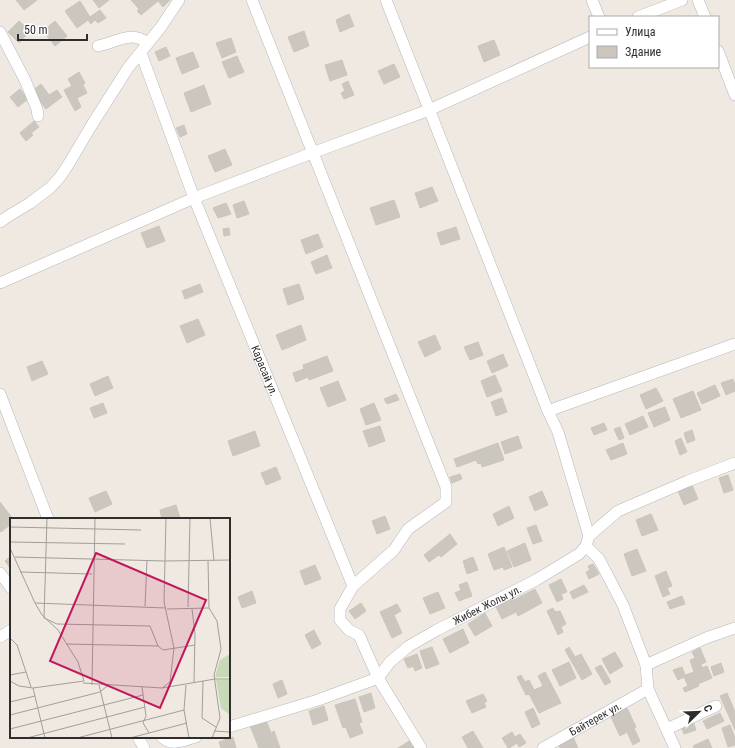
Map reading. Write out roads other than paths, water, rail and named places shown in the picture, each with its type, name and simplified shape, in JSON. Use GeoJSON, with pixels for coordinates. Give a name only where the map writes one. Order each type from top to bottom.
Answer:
{"type":"FeatureCollection","features":[{"type":"Feature","properties":{"kind":"street"},"geometry":{"type":"LineString","coordinates":[[0,222],[50,188],[60,177],[128,68],[141,53],[179,0]]}},
{"type":"Feature","properties":{"kind":"street"},"geometry":{"type":"LineString","coordinates":[[252,0],[446,487],[446,502],[408,530],[394,550],[353,586],[340,609],[340,620],[349,630],[359,635],[378,678],[421,748]]}},
{"type":"Feature","properties":{"kind":"street"},"geometry":{"type":"LineString","coordinates":[[386,0],[548,411],[558,432],[588,541],[623,605],[646,665],[648,689],[676,748]]}},
{"type":"Feature","properties":{"kind":"street"},"geometry":{"type":"LineString","coordinates":[[592,0],[599,16]]}},
{"type":"Feature","properties":{"kind":"street"},"geometry":{"type":"LineString","coordinates":[[641,16],[682,0]]}},
{"type":"Feature","properties":{"kind":"street"},"geometry":{"type":"LineString","coordinates":[[698,0],[704,16]]}},
{"type":"Feature","properties":{"kind":"street"},"geometry":{"type":"LineString","coordinates":[[0,32],[25,80],[37,109],[38,116]]}},
{"type":"Feature","properties":{"kind":"street"},"geometry":{"type":"LineString","coordinates":[[98,46],[123,38],[133,37],[142,39],[148,43]]}},
{"type":"Feature","properties":{"kind":"street"},"geometry":{"type":"LineString","coordinates":[[0,284],[194,198],[429,110],[589,37]]}},
{"type":"Feature","properties":{"kind":"street","name":"Карасай ул."},"geometry":{"type":"LineString","coordinates":[[141,53],[194,198],[353,586]]}},
{"type":"Feature","properties":{"kind":"street"},"geometry":{"type":"LineString","coordinates":[[719,54],[735,94]]}},
{"type":"Feature","properties":{"kind":"street"},"geometry":{"type":"LineString","coordinates":[[548,411],[735,344]]}},
{"type":"Feature","properties":{"kind":"street"},"geometry":{"type":"LineString","coordinates":[[0,394],[48,518]]}},
{"type":"Feature","properties":{"kind":"street","name":"Жибек Жолы ул."},"geometry":{"type":"LineString","coordinates":[[378,678],[390,662],[409,646],[437,630],[536,580],[578,554],[588,541],[618,511],[735,463]]}},
{"type":"Feature","properties":{"kind":"street"},"geometry":{"type":"LineString","coordinates":[[0,573],[10,587]]}},
{"type":"Feature","properties":{"kind":"street"},"geometry":{"type":"LineString","coordinates":[[646,665],[706,638],[735,628]]}},
{"type":"Feature","properties":{"kind":"street"},"geometry":{"type":"LineString","coordinates":[[0,637],[10,631]]}},
{"type":"Feature","properties":{"kind":"street"},"geometry":{"type":"LineString","coordinates":[[230,727],[318,700],[378,678]]}},
{"type":"Feature","properties":{"kind":"street","name":"Байтерек ул."},"geometry":{"type":"LineString","coordinates":[[543,748],[648,689]]}},
{"type":"Feature","properties":{"kind":"street"},"geometry":{"type":"LineString","coordinates":[[667,729],[716,706]]}},
{"type":"Feature","properties":{"kind":"street"},"geometry":{"type":"LineString","coordinates":[[139,738],[144,748]]}},
{"type":"Feature","properties":{"kind":"street"},"geometry":{"type":"LineString","coordinates":[[163,738],[172,743],[193,738]]}}]}
